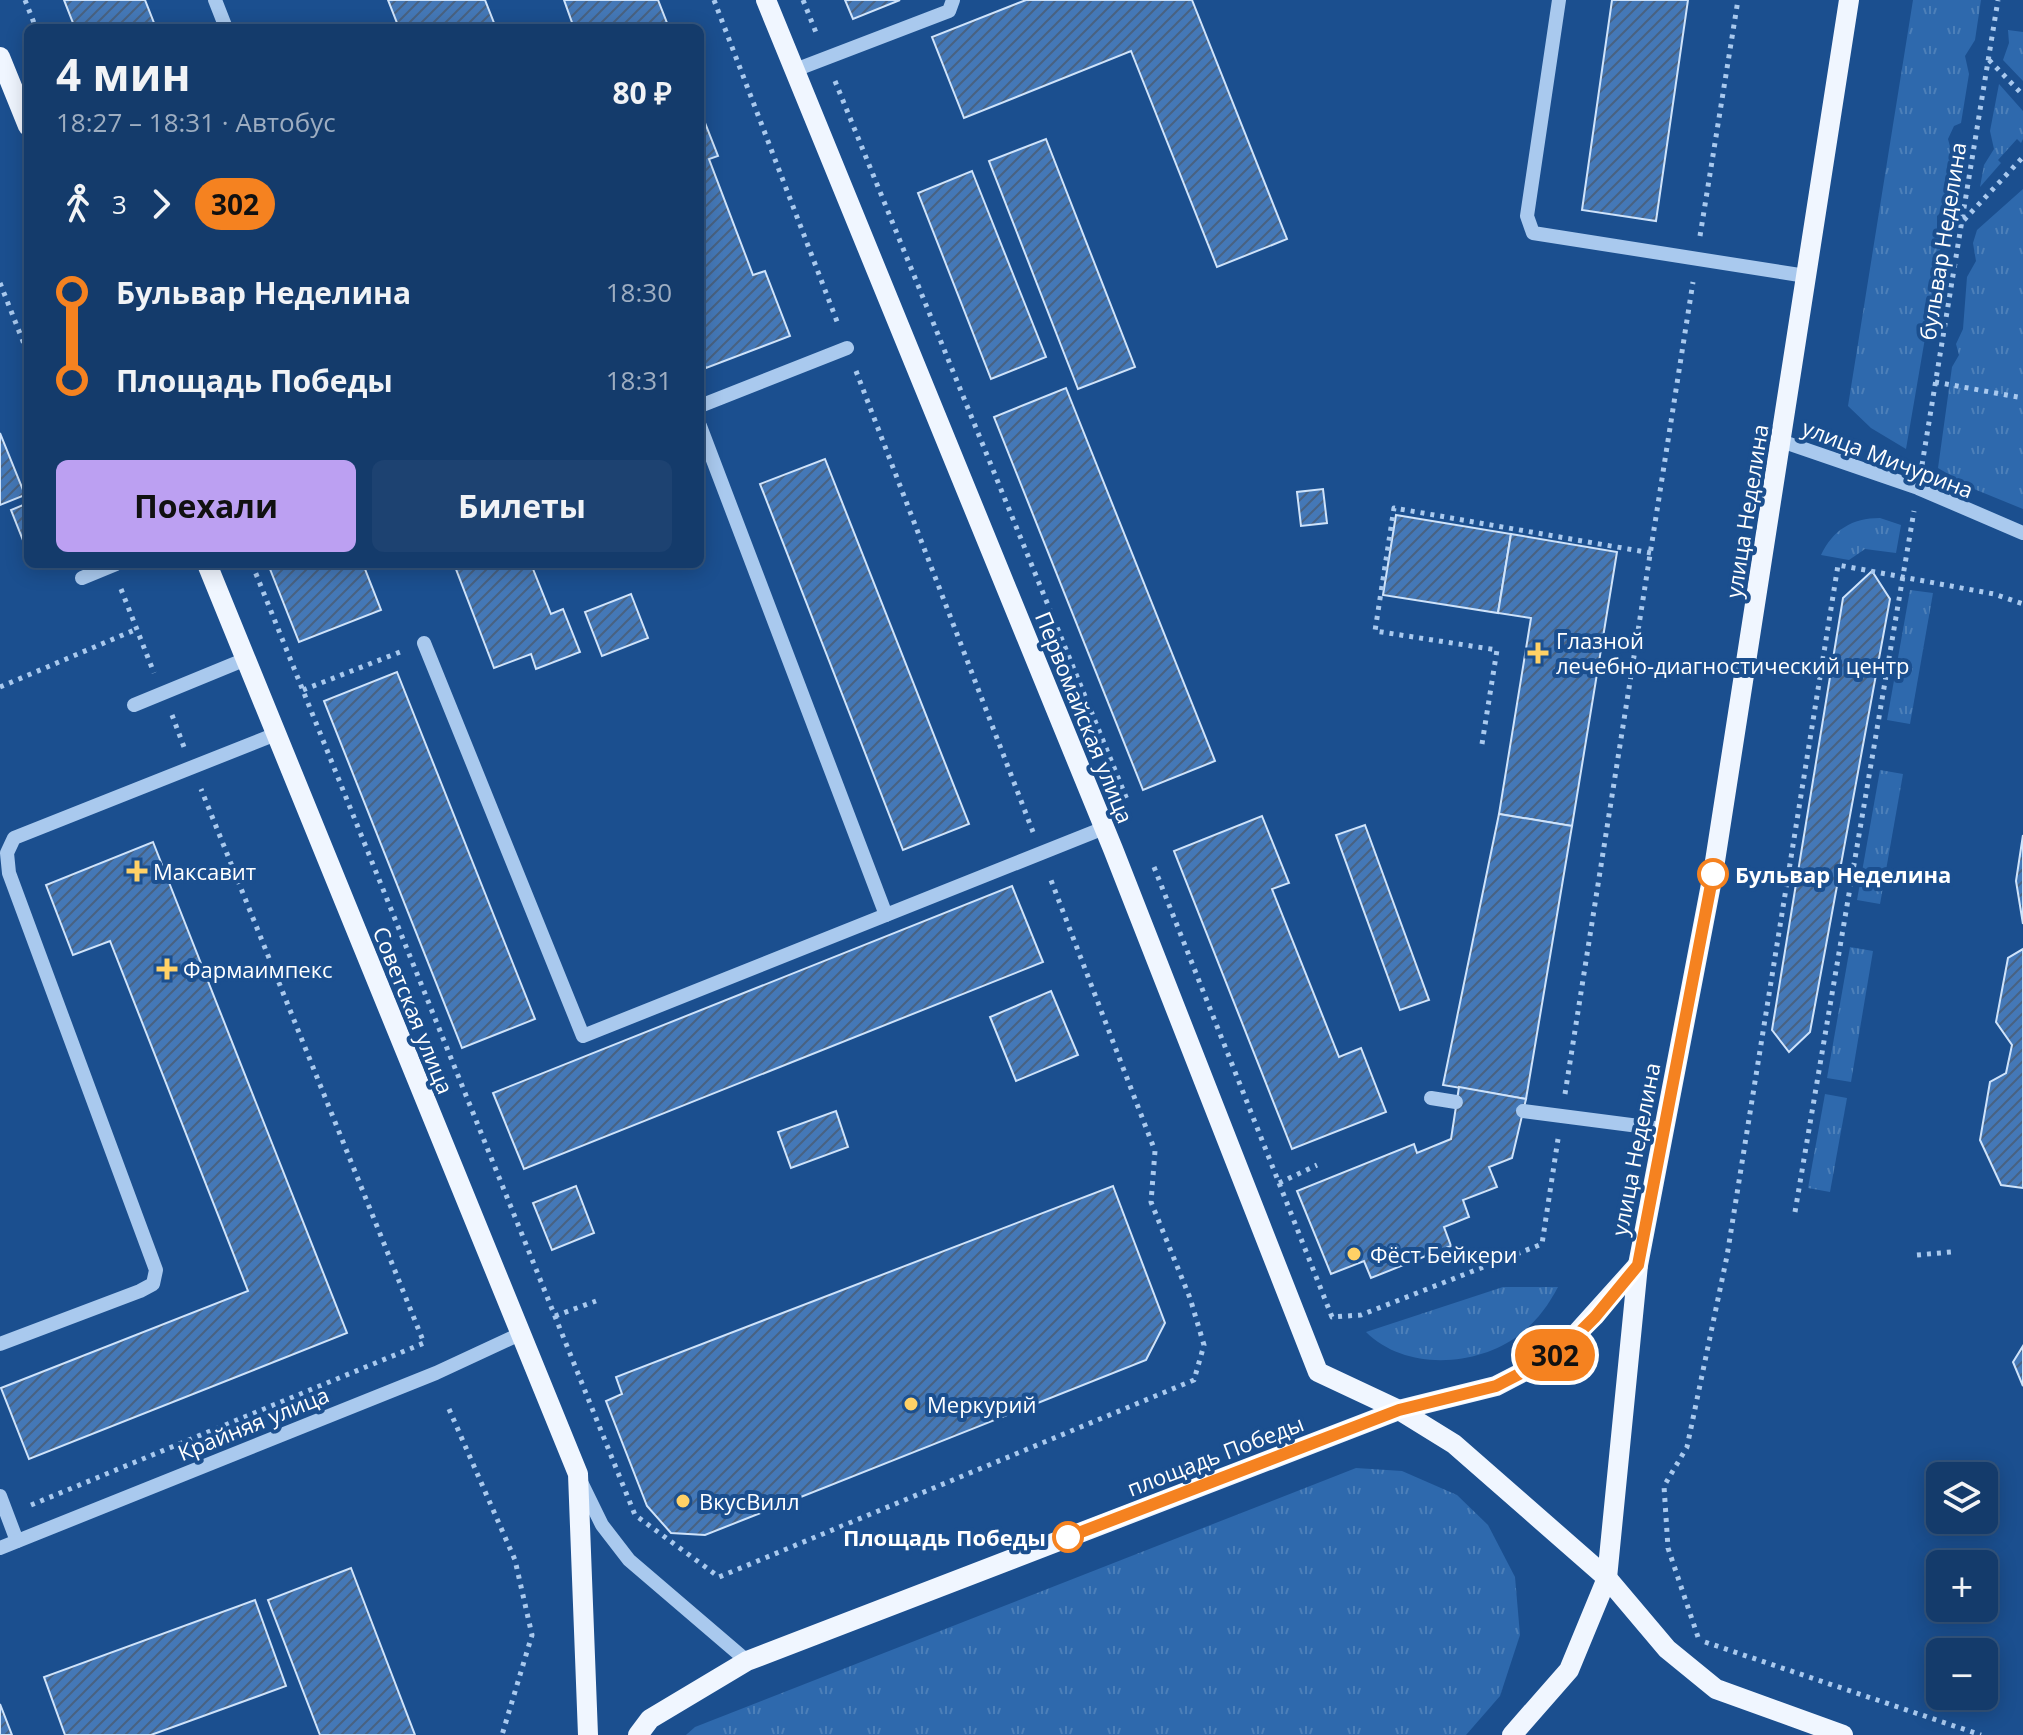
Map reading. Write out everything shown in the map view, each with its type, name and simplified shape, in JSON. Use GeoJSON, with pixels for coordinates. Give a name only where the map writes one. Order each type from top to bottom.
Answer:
{"type":"FeatureCollection","features":[{"type":"Feature","properties":{"kind":"main road","name":"Первомайская улица"},"geometry":{"type":"LineString","coordinates":[[766,0],[1104,828],[1318,1372],[1399,1410]]}},
{"type":"Feature","properties":{"kind":"main road","name":"улица Неделина"},"geometry":{"type":"LineString","coordinates":[[1607,1578],[1638,1265],[1713,874],[1849,0]]}},
{"type":"Feature","properties":{"kind":"main road"},"geometry":{"type":"LineString","coordinates":[[0,57],[24,116]]}},
{"type":"Feature","properties":{"kind":"main road","name":"Советская улица"},"geometry":{"type":"LineString","coordinates":[[209,568],[578,1474],[588,1735]]}},
{"type":"Feature","properties":{"kind":"main road","name":"площадь Победы"},"geometry":{"type":"LineString","coordinates":[[638,1735],[650,1719],[747,1661],[1399,1410],[1496,1386],[1558,1354],[1638,1265]]}},
{"type":"Feature","properties":{"kind":"main road"},"geometry":{"type":"LineString","coordinates":[[1399,1410],[1454,1444],[1607,1578],[1667,1649],[1716,1689],[1776,1714],[1843,1735]]}},
{"type":"Feature","properties":{"kind":"main road"},"geometry":{"type":"LineString","coordinates":[[1512,1735],[1569,1670],[1607,1578]]}},
{"type":"Feature","properties":{"kind":"street"},"geometry":{"type":"LineString","coordinates":[[215,0],[224,24]]}},
{"type":"Feature","properties":{"kind":"street"},"geometry":{"type":"LineString","coordinates":[[795,70],[949,11],[953,0]]}},
{"type":"Feature","properties":{"kind":"street"},"geometry":{"type":"LineString","coordinates":[[1559,0],[1527,216],[1533,233],[1806,276]]}},
{"type":"Feature","properties":{"kind":"street"},"geometry":{"type":"LineString","coordinates":[[704,404],[847,348]]}},
{"type":"Feature","properties":{"kind":"street"},"geometry":{"type":"LineString","coordinates":[[704,437],[886,915]]}},
{"type":"Feature","properties":{"kind":"street","name":"улица Мичурина"},"geometry":{"type":"LineString","coordinates":[[1781,441],[1918,488],[2023,533]]}},
{"type":"Feature","properties":{"kind":"street"},"geometry":{"type":"LineString","coordinates":[[82,578],[107,568]]}},
{"type":"Feature","properties":{"kind":"street"},"geometry":{"type":"LineString","coordinates":[[424,643],[583,1036],[1104,828]]}},
{"type":"Feature","properties":{"kind":"street"},"geometry":{"type":"LineString","coordinates":[[134,705],[246,659]]}},
{"type":"Feature","properties":{"kind":"street"},"geometry":{"type":"LineString","coordinates":[[0,1344],[140,1291],[153,1284],[156,1270],[9,873],[7,853],[14,838],[276,734]]}},
{"type":"Feature","properties":{"kind":"street"},"geometry":{"type":"LineString","coordinates":[[1431,1098],[1456,1102]]}},
{"type":"Feature","properties":{"kind":"street"},"geometry":{"type":"LineString","coordinates":[[1523,1111],[1662,1129]]}},
{"type":"Feature","properties":{"kind":"street","name":"Крайняя улица"},"geometry":{"type":"LineString","coordinates":[[0,1548],[436,1373],[520,1334]]}},
{"type":"Feature","properties":{"kind":"street","name":"Советская улица"},"geometry":{"type":"LineString","coordinates":[[578,1474],[602,1525],[629,1560],[747,1661]]}},
{"type":"Feature","properties":{"kind":"street"},"geometry":{"type":"LineString","coordinates":[[0,1496],[17,1541]]}},
{"type":"Feature","properties":{"kind":"path"},"geometry":{"type":"LineString","coordinates":[[25,0],[34,24]]}},
{"type":"Feature","properties":{"kind":"path"},"geometry":{"type":"LineString","coordinates":[[254,568],[635,1515],[719,1577],[1194,1380],[1204,1345],[1190,1298],[1151,1202],[1155,1151],[714,0]]}},
{"type":"Feature","properties":{"kind":"path"},"geometry":{"type":"LineString","coordinates":[[803,0],[1130,806]]}},
{"type":"Feature","properties":{"kind":"path"},"geometry":{"type":"LineString","coordinates":[[1153,865],[1332,1317],[1361,1315],[1542,1244],[1738,0]]}},
{"type":"Feature","properties":{"kind":"path","name":"бульвар Неделина"},"geometry":{"type":"LineString","coordinates":[[1795,1212],[1998,0]]}},
{"type":"Feature","properties":{"kind":"path"},"geometry":{"type":"LineString","coordinates":[[1988,59],[2023,95]]}},
{"type":"Feature","properties":{"kind":"path"},"geometry":{"type":"LineString","coordinates":[[1962,222],[2023,157]]}},
{"type":"Feature","properties":{"kind":"path"},"geometry":{"type":"LineString","coordinates":[[0,283],[24,344]]}},
{"type":"Feature","properties":{"kind":"path"},"geometry":{"type":"LineString","coordinates":[[1935,382],[2023,398]]}},
{"type":"Feature","properties":{"kind":"path"},"geometry":{"type":"LineString","coordinates":[[1482,744],[1497,650],[1375,631],[1394,508],[1651,553]]}},
{"type":"Feature","properties":{"kind":"path"},"geometry":{"type":"LineString","coordinates":[[1981,1735],[1699,1640],[1668,1548],[1664,1486],[1687,1447],[1727,1256],[1838,565],[1994,594],[2023,604]]}},
{"type":"Feature","properties":{"kind":"path"},"geometry":{"type":"LineString","coordinates":[[7,1514],[424,1343],[115,568]]}},
{"type":"Feature","properties":{"kind":"path"},"geometry":{"type":"LineString","coordinates":[[0,687],[137,629]]}},
{"type":"Feature","properties":{"kind":"path"},"geometry":{"type":"LineString","coordinates":[[303,690],[424,643]]}},
{"type":"Feature","properties":{"kind":"path"},"geometry":{"type":"LineString","coordinates":[[1279,1183],[1317,1165]]}},
{"type":"Feature","properties":{"kind":"path"},"geometry":{"type":"LineString","coordinates":[[1917,1255],[1951,1252]]}},
{"type":"Feature","properties":{"kind":"path"},"geometry":{"type":"LineString","coordinates":[[555,1316],[596,1301]]}},
{"type":"Feature","properties":{"kind":"path"},"geometry":{"type":"LineString","coordinates":[[449,1409],[515,1560],[532,1635],[502,1735]]}},
{"type":"Feature","properties":{"kind":"green space"},"geometry":{"type":"Polygon","coordinates":[[[1913,0],[1981,0],[1975,40],[1965,56],[1969,74],[1961,123],[1954,126],[1948,139],[1953,158],[1947,206],[1937,216],[1937,232],[1942,239],[1906,449],[1871,428],[1848,406],[1913,0]]]}},
{"type":"Feature","properties":{"kind":"green space"},"geometry":{"type":"Polygon","coordinates":[[[2008,30],[2023,32],[2023,81],[2003,60],[2009,43],[2008,30]]]}},
{"type":"Feature","properties":{"kind":"green space"},"geometry":{"type":"Polygon","coordinates":[[[1999,84],[2023,111],[2023,139],[2021,143],[2017,139],[1998,160],[2001,163],[1980,187],[1984,165],[1994,149],[1990,131],[1999,84]]]}},
{"type":"Feature","properties":{"kind":"green space"},"geometry":{"type":"Polygon","coordinates":[[[2023,189],[2023,509],[1974,489],[1938,468],[1952,367],[1959,355],[1956,344],[1963,329],[1967,277],[1976,261],[1973,243],[1977,230],[2023,189]]]}},
{"type":"Feature","properties":{"kind":"green space"},"geometry":{"type":"Polygon","coordinates":[[[1880,518],[1901,525],[1896,553],[1865,549],[1849,560],[1821,555],[1831,539],[1844,527],[1861,520],[1880,518]]]}},
{"type":"Feature","properties":{"kind":"green space"},"geometry":{"type":"Polygon","coordinates":[[[1910,590],[1933,593],[1910,724],[1887,720],[1910,590]]]}},
{"type":"Feature","properties":{"kind":"green space"},"geometry":{"type":"Polygon","coordinates":[[[1880,770],[1903,774],[1880,904],[1857,900],[1880,770]]]}},
{"type":"Feature","properties":{"kind":"green space"},"geometry":{"type":"Polygon","coordinates":[[[1850,947],[1873,951],[1851,1082],[1827,1078],[1850,947]]]}},
{"type":"Feature","properties":{"kind":"green space"},"geometry":{"type":"Polygon","coordinates":[[[1825,1094],[1847,1098],[1830,1192],[1808,1188],[1825,1094]]]}},
{"type":"Feature","properties":{"kind":"green space"},"geometry":{"type":"Polygon","coordinates":[[[1503,1287],[1558,1287],[1525,1330],[1502,1346],[1483,1354],[1441,1360],[1420,1359],[1382,1345],[1366,1332],[1503,1287]]]}},
{"type":"Feature","properties":{"kind":"green space"},"geometry":{"type":"Polygon","coordinates":[[[1356,1468],[1402,1471],[1457,1495],[1488,1525],[1515,1577],[1520,1635],[1500,1696],[1466,1735],[686,1735],[695,1727],[1356,1468]]]}},
{"type":"Feature","properties":{"kind":"building"},"geometry":{"type":"Polygon","coordinates":[[[64,0],[145,0],[154,24],[73,24],[64,0]]]}},
{"type":"Feature","properties":{"kind":"building"},"geometry":{"type":"Polygon","coordinates":[[[388,0],[485,0],[494,24],[397,24],[388,0]]]}},
{"type":"Feature","properties":{"kind":"building"},"geometry":{"type":"Polygon","coordinates":[[[564,0],[658,0],[667,24],[573,24],[564,0]]]}},
{"type":"Feature","properties":{"kind":"building"},"geometry":{"type":"Polygon","coordinates":[[[845,0],[900,0],[853,19],[845,0]]]}},
{"type":"Feature","properties":{"kind":"building"},"geometry":{"type":"Polygon","coordinates":[[[1026,0],[1192,0],[1287,239],[1217,267],[1131,51],[964,118],[932,37],[1026,0]]]}},
{"type":"Feature","properties":{"kind":"building"},"geometry":{"type":"Polygon","coordinates":[[[1612,0],[1688,0],[1656,221],[1582,210],[1612,0]]]}},
{"type":"Feature","properties":{"kind":"building"},"geometry":{"type":"Polygon","coordinates":[[[704,120],[718,156],[709,159],[753,275],[765,271],[790,336],[706,368],[704,120]]]}},
{"type":"Feature","properties":{"kind":"building"},"geometry":{"type":"Polygon","coordinates":[[[1046,139],[1135,367],[1078,389],[989,161],[1046,139]]]}},
{"type":"Feature","properties":{"kind":"building"},"geometry":{"type":"Polygon","coordinates":[[[972,171],[1046,357],[991,379],[918,193],[972,171]]]}},
{"type":"Feature","properties":{"kind":"building"},"geometry":{"type":"Polygon","coordinates":[[[1066,388],[1215,761],[1143,790],[994,417],[1066,388]]]}},
{"type":"Feature","properties":{"kind":"building"},"geometry":{"type":"Polygon","coordinates":[[[0,433],[24,495],[0,505],[0,433]]]}},
{"type":"Feature","properties":{"kind":"building"},"geometry":{"type":"Polygon","coordinates":[[[825,459],[969,824],[903,850],[760,484],[825,459]]]}},
{"type":"Feature","properties":{"kind":"building"},"geometry":{"type":"Polygon","coordinates":[[[1323,489],[1327,523],[1301,526],[1297,492],[1323,489]]]}},
{"type":"Feature","properties":{"kind":"building"},"geometry":{"type":"Polygon","coordinates":[[[24,505],[24,543],[11,510],[24,505]]]}},
{"type":"Feature","properties":{"kind":"building"},"geometry":{"type":"Polygon","coordinates":[[[1396,515],[1511,534],[1498,613],[1383,595],[1396,515]]]}},
{"type":"Feature","properties":{"kind":"building"},"geometry":{"type":"Polygon","coordinates":[[[1511,534],[1617,552],[1572,826],[1499,814],[1531,618],[1498,613],[1511,534]]]}},
{"type":"Feature","properties":{"kind":"building"},"geometry":{"type":"Polygon","coordinates":[[[270,568],[365,568],[381,610],[299,642],[270,568]]]}},
{"type":"Feature","properties":{"kind":"building"},"geometry":{"type":"Polygon","coordinates":[[[456,568],[533,568],[551,614],[563,609],[580,652],[536,669],[531,654],[494,668],[456,568]]]}},
{"type":"Feature","properties":{"kind":"building"},"geometry":{"type":"Polygon","coordinates":[[[1872,571],[1890,599],[1810,1032],[1789,1052],[1772,1030],[1843,598],[1872,571]]]}},
{"type":"Feature","properties":{"kind":"building"},"geometry":{"type":"Polygon","coordinates":[[[631,594],[648,638],[602,656],[585,612],[631,594]]]}},
{"type":"Feature","properties":{"kind":"building"},"geometry":{"type":"Polygon","coordinates":[[[397,672],[535,1019],[462,1048],[324,701],[397,672]]]}},
{"type":"Feature","properties":{"kind":"building"},"geometry":{"type":"Polygon","coordinates":[[[1499,814],[1572,826],[1526,1099],[1443,1085],[1499,814]]]}},
{"type":"Feature","properties":{"kind":"building"},"geometry":{"type":"Polygon","coordinates":[[[1262,816],[1289,883],[1272,889],[1339,1057],[1361,1048],[1386,1112],[1292,1149],[1174,851],[1262,816]]]}},
{"type":"Feature","properties":{"kind":"building"},"geometry":{"type":"Polygon","coordinates":[[[1365,825],[1429,1000],[1400,1010],[1336,835],[1365,825]]]}},
{"type":"Feature","properties":{"kind":"building"},"geometry":{"type":"Polygon","coordinates":[[[2023,835],[2023,924],[2016,881],[2023,835]]]}},
{"type":"Feature","properties":{"kind":"building"},"geometry":{"type":"Polygon","coordinates":[[[153,842],[347,1333],[29,1459],[1,1388],[248,1291],[110,941],[73,955],[46,885],[153,842]]]}},
{"type":"Feature","properties":{"kind":"building"},"geometry":{"type":"Polygon","coordinates":[[[1012,886],[1043,962],[524,1169],[493,1093],[1012,886]]]}},
{"type":"Feature","properties":{"kind":"building"},"geometry":{"type":"Polygon","coordinates":[[[2023,949],[2023,1188],[2001,1185],[1980,1140],[1990,1082],[2006,1073],[2012,1045],[1996,1022],[2008,958],[2023,949]]]}},
{"type":"Feature","properties":{"kind":"building"},"geometry":{"type":"Polygon","coordinates":[[[1051,991],[1078,1055],[1016,1081],[990,1017],[1051,991]]]}},
{"type":"Feature","properties":{"kind":"building"},"geometry":{"type":"Polygon","coordinates":[[[1459,1087],[1526,1099],[1512,1158],[1489,1167],[1497,1187],[1463,1200],[1469,1217],[1444,1227],[1451,1246],[1371,1278],[1364,1261],[1331,1274],[1297,1191],[1414,1144],[1417,1153],[1451,1139],[1459,1087]]]}},
{"type":"Feature","properties":{"kind":"building"},"geometry":{"type":"Polygon","coordinates":[[[836,1111],[848,1147],[791,1168],[778,1132],[836,1111]]]}},
{"type":"Feature","properties":{"kind":"building"},"geometry":{"type":"Polygon","coordinates":[[[576,1186],[594,1233],[552,1250],[533,1203],[576,1186]]]}},
{"type":"Feature","properties":{"kind":"building"},"geometry":{"type":"Polygon","coordinates":[[[1113,1186],[1165,1323],[1146,1360],[705,1535],[671,1533],[647,1506],[606,1401],[622,1394],[616,1377],[1113,1186]]]}},
{"type":"Feature","properties":{"kind":"building"},"geometry":{"type":"Polygon","coordinates":[[[2023,1346],[2023,1386],[2013,1362],[2023,1346]]]}},
{"type":"Feature","properties":{"kind":"building"},"geometry":{"type":"Polygon","coordinates":[[[351,1568],[415,1735],[320,1735],[268,1600],[351,1568]]]}},
{"type":"Feature","properties":{"kind":"building"},"geometry":{"type":"Polygon","coordinates":[[[255,1600],[286,1686],[151,1735],[65,1735],[44,1677],[255,1600]]]}},
{"type":"Feature","properties":{"kind":"building"},"geometry":{"type":"Polygon","coordinates":[[[0,1704],[12,1735],[0,1735],[0,1704]]]}},
{"type":"Feature","properties":{"kind":"bus line","name":"302"},"geometry":{"type":"LineString","coordinates":[[1068,1537],[1399,1410],[1496,1386],[1558,1354],[1595,1317],[1638,1265],[1713,874]]}},
{"type":"Feature","properties":{"kind":"place","name":"Глазной лечебно-диагностический центр"},"geometry":{"type":"Point","coordinates":[1538,653]}},
{"type":"Feature","properties":{"kind":"place","name":"Максавит"},"geometry":{"type":"Point","coordinates":[137,871]}},
{"type":"Feature","properties":{"kind":"place","name":"Бульвар Неделина"},"geometry":{"type":"Point","coordinates":[1713,874]}},
{"type":"Feature","properties":{"kind":"place","name":"Фармаимпекс"},"geometry":{"type":"Point","coordinates":[167,969]}},
{"type":"Feature","properties":{"kind":"place","name":"Фёст Бейкери"},"geometry":{"type":"Point","coordinates":[1354,1254]}},
{"type":"Feature","properties":{"kind":"place","name":"Меркурий"},"geometry":{"type":"Point","coordinates":[911,1404]}},
{"type":"Feature","properties":{"kind":"place","name":"ВкусВилл"},"geometry":{"type":"Point","coordinates":[683,1501]}},
{"type":"Feature","properties":{"kind":"place","name":"Площадь Победы"},"geometry":{"type":"Point","coordinates":[1068,1537]}}]}
